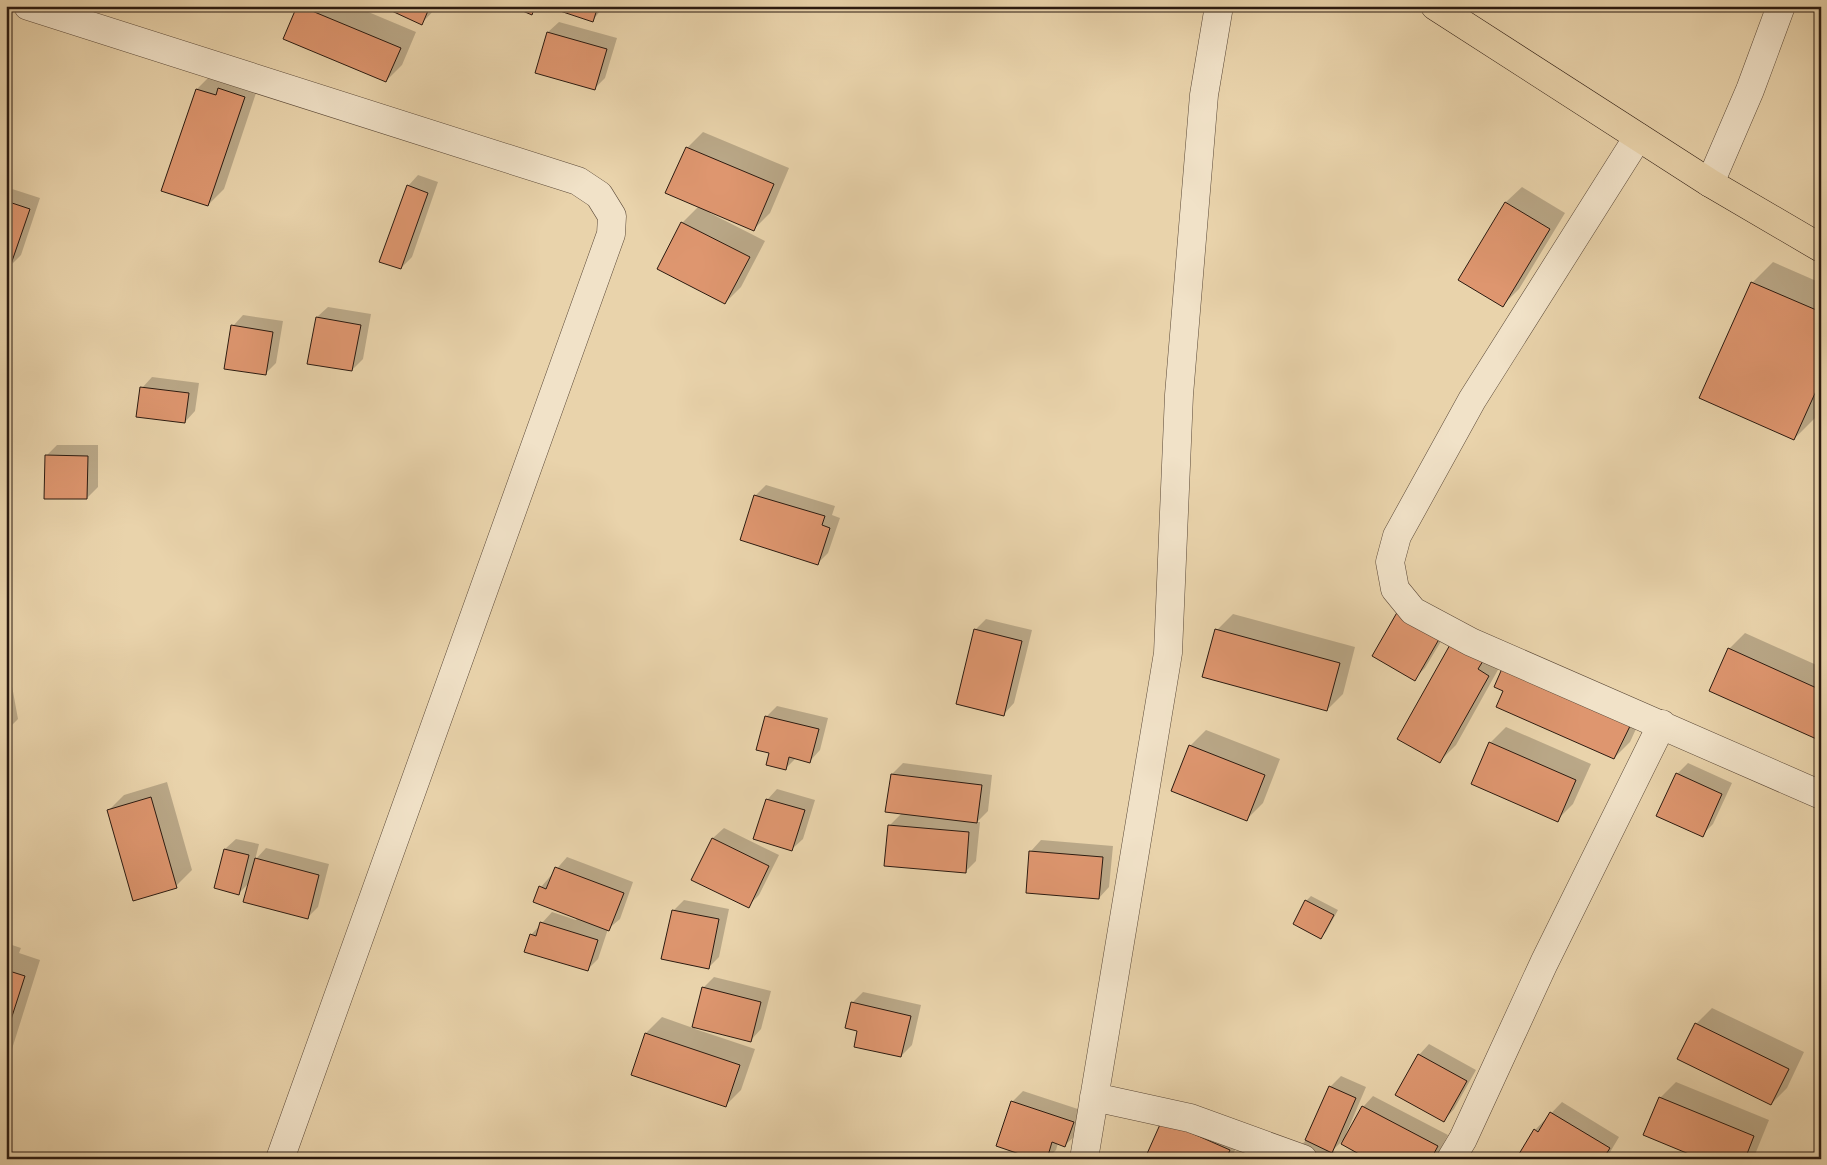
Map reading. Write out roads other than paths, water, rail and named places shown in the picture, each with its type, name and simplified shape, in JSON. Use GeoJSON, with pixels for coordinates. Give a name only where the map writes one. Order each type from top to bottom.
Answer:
{"type":"FeatureCollection","features":[{"type":"Feature","properties":{"kind":"main road"},"geometry":{"type":"LineString","coordinates":[[1442,8],[1710,183],[1821,248]]}},
{"type":"Feature","properties":{"kind":"street"},"geometry":{"type":"LineString","coordinates":[[28,6],[578,181],[600,195],[612,216],[611,234],[280,1159]]}},
{"type":"Feature","properties":{"kind":"street"},"geometry":{"type":"LineString","coordinates":[[1084,1159],[1168,653],[1180,385],[1204,95],[1219,6]]}},
{"type":"Feature","properties":{"kind":"street"},"geometry":{"type":"LineString","coordinates":[[1710,183],[1750,90],[1781,6]]}},
{"type":"Feature","properties":{"kind":"street"},"geometry":{"type":"LineString","coordinates":[[1638,137],[1472,400],[1397,536],[1390,562],[1395,589],[1413,610],[1471,642],[1821,795]]}},
{"type":"Feature","properties":{"kind":"street"},"geometry":{"type":"LineString","coordinates":[[1451,1159],[1463,1139],[1544,963],[1662,724]]}},
{"type":"Feature","properties":{"kind":"street"},"geometry":{"type":"LineString","coordinates":[[1094,1097],[1190,1118],[1303,1159]]}}]}
